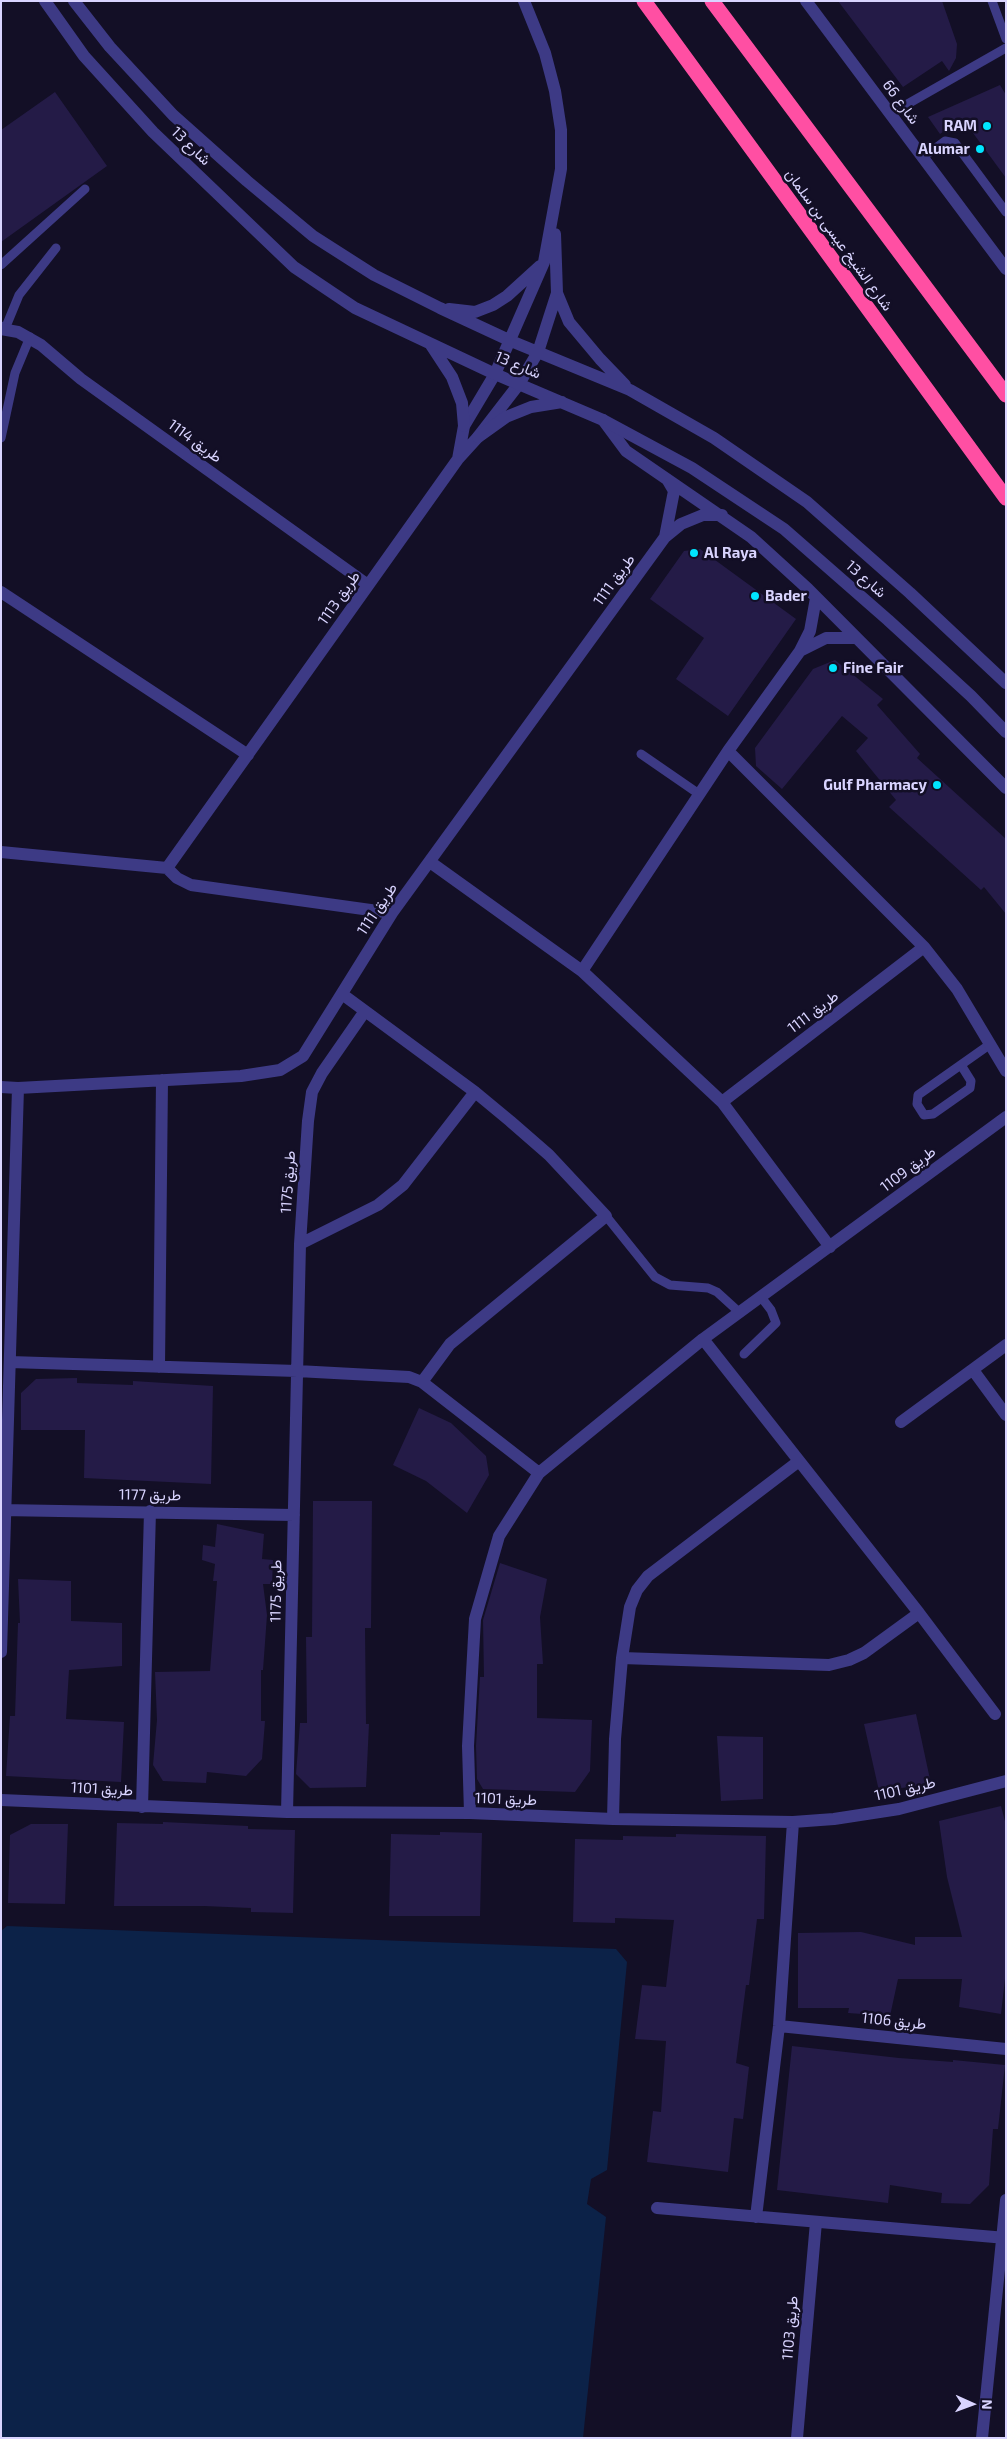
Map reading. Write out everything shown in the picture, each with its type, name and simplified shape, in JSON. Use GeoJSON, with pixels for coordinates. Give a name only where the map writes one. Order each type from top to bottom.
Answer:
{"type":"FeatureCollection","features":[{"type":"Feature","properties":{"kind":"highway","name":"شارع الشيخ عيسى بن سلمان"},"geometry":{"type":"LineString","coordinates":[[644,1],[1006,498]]}},
{"type":"Feature","properties":{"kind":"highway"},"geometry":{"type":"LineString","coordinates":[[712,1],[1006,396]]}},
{"type":"Feature","properties":{"kind":"street","name":"شارع 13"},"geometry":{"type":"LineString","coordinates":[[46,1],[84,56],[153,132],[294,266],[355,308],[495,374],[603,420],[692,468],[784,529],[971,696],[1006,732]]}},
{"type":"Feature","properties":{"kind":"street"},"geometry":{"type":"LineString","coordinates":[[524,1],[545,53],[560,120],[561,169],[554,207],[557,293],[569,322],[600,359],[630,390]]}},
{"type":"Feature","properties":{"kind":"street","name":"شارع 66"},"geometry":{"type":"LineString","coordinates":[[806,1],[1006,269]]}},
{"type":"Feature","properties":{"kind":"street","name":"شارع 13"},"geometry":{"type":"LineString","coordinates":[[78,2],[110,47],[173,115],[247,181],[313,236],[374,275],[511,342],[630,390],[714,438],[807,502],[1006,683]]}},
{"type":"Feature","properties":{"kind":"street","name":"طريق 1113"},"geometry":{"type":"LineString","coordinates":[[458,459],[464,426],[495,374],[511,342],[544,262],[554,207]]}},
{"type":"Feature","properties":{"kind":"street"},"geometry":{"type":"LineString","coordinates":[[440,308],[475,312],[493,305],[508,296],[544,262]]}},
{"type":"Feature","properties":{"kind":"street","name":"طريق 1113"},"geometry":{"type":"LineString","coordinates":[[167,868],[458,459],[478,437],[519,384],[538,352],[557,293]]}},
{"type":"Feature","properties":{"kind":"street","name":"طريق 1114"},"geometry":{"type":"LineString","coordinates":[[3,328],[30,337],[81,379],[368,585]]}},
{"type":"Feature","properties":{"kind":"street"},"geometry":{"type":"LineString","coordinates":[[431,345],[452,377],[462,403],[464,426]]}},
{"type":"Feature","properties":{"kind":"street"},"geometry":{"type":"LineString","coordinates":[[478,437],[506,417],[531,407],[564,402]]}},
{"type":"Feature","properties":{"kind":"street"},"geometry":{"type":"LineString","coordinates":[[603,420],[626,450],[751,537],[816,598],[1006,788]]}},
{"type":"Feature","properties":{"kind":"street","name":"طريق 1111"},"geometry":{"type":"LineString","coordinates":[[665,537],[674,491],[667,479]]}},
{"type":"Feature","properties":{"kind":"street","name":"طريق 1111"},"geometry":{"type":"LineString","coordinates":[[1,1087],[18,1088],[241,1076],[280,1070],[303,1056],[392,914],[665,537],[681,524],[703,515],[722,515]]}},
{"type":"Feature","properties":{"kind":"street"},"geometry":{"type":"LineString","coordinates":[[1,592],[248,755]]}},
{"type":"Feature","properties":{"kind":"street"},"geometry":{"type":"LineString","coordinates":[[582,971],[728,751],[800,651],[813,620],[816,598]]}},
{"type":"Feature","properties":{"kind":"street"},"geometry":{"type":"LineString","coordinates":[[800,651],[826,638],[841,636],[856,638]]}},
{"type":"Feature","properties":{"kind":"street"},"geometry":{"type":"LineString","coordinates":[[728,751],[924,947],[957,989],[1006,1071]]}},
{"type":"Feature","properties":{"kind":"street"},"geometry":{"type":"LineString","coordinates":[[1,852],[167,868],[177,878],[191,885],[392,914]]}},
{"type":"Feature","properties":{"kind":"street"},"geometry":{"type":"LineString","coordinates":[[430,862],[582,971],[722,1102],[830,1247]]}},
{"type":"Feature","properties":{"kind":"street","name":"طريق 1111"},"geometry":{"type":"LineString","coordinates":[[722,1102],[924,947]]}},
{"type":"Feature","properties":{"kind":"street"},"geometry":{"type":"LineString","coordinates":[[342,994],[475,1092],[549,1155],[606,1216],[450,1344],[422,1382]]}},
{"type":"Feature","properties":{"kind":"street","name":"طريق 1175"},"geometry":{"type":"LineString","coordinates":[[287,1812],[300,1244],[308,1121],[312,1092],[322,1073],[364,1011]]}},
{"type":"Feature","properties":{"kind":"street"},"geometry":{"type":"LineString","coordinates":[[159,1367],[162,1080]]}},
{"type":"Feature","properties":{"kind":"street"},"geometry":{"type":"LineString","coordinates":[[1,1652],[3,1510],[10,1362],[18,1088]]}},
{"type":"Feature","properties":{"kind":"street"},"geometry":{"type":"LineString","coordinates":[[300,1244],[378,1205],[403,1185],[475,1092]]}},
{"type":"Feature","properties":{"kind":"street","name":"طريق 1109"},"geometry":{"type":"LineString","coordinates":[[470,1813],[468,1746],[475,1618],[499,1536],[538,1473],[703,1339],[1006,1117]]}},
{"type":"Feature","properties":{"kind":"street"},"geometry":{"type":"LineString","coordinates":[[703,1339],[919,1613],[995,1714]]}},
{"type":"Feature","properties":{"kind":"street"},"geometry":{"type":"LineString","coordinates":[[901,1422],[1006,1345]]}},
{"type":"Feature","properties":{"kind":"street"},"geometry":{"type":"LineString","coordinates":[[10,1362],[395,1374],[422,1382],[538,1473]]}},
{"type":"Feature","properties":{"kind":"street"},"geometry":{"type":"LineString","coordinates":[[973,1370],[1006,1415]]}},
{"type":"Feature","properties":{"kind":"street"},"geometry":{"type":"LineString","coordinates":[[613,1819],[615,1739],[622,1658],[630,1607],[637,1590],[648,1576],[799,1461]]}},
{"type":"Feature","properties":{"kind":"street","name":"طريق 1177"},"geometry":{"type":"LineString","coordinates":[[3,1510],[294,1514]]}},
{"type":"Feature","properties":{"kind":"street"},"geometry":{"type":"LineString","coordinates":[[142,1807],[150,1511]]}},
{"type":"Feature","properties":{"kind":"street"},"geometry":{"type":"LineString","coordinates":[[622,1658],[829,1665],[849,1660],[864,1653],[919,1613]]}},
{"type":"Feature","properties":{"kind":"street","name":"طريق 1101"},"geometry":{"type":"LineString","coordinates":[[1,1800],[287,1812],[470,1813],[613,1819],[793,1822],[834,1819],[899,1809],[1006,1781]]}},
{"type":"Feature","properties":{"kind":"street"},"geometry":{"type":"LineString","coordinates":[[756,2217],[779,2026],[793,1822]]}},
{"type":"Feature","properties":{"kind":"street","name":"طريق 1106"},"geometry":{"type":"LineString","coordinates":[[779,2026],[1006,2049]]}},
{"type":"Feature","properties":{"kind":"street"},"geometry":{"type":"LineString","coordinates":[[982,2438],[1004,2238],[1006,2200]]}},
{"type":"Feature","properties":{"kind":"street"},"geometry":{"type":"LineString","coordinates":[[657,2208],[1004,2238]]}},
{"type":"Feature","properties":{"kind":"street","name":"طريق 1103"},"geometry":{"type":"LineString","coordinates":[[797,2438],[816,2222]]}},
{"type":"Feature","properties":{"kind":"lane"},"geometry":{"type":"LineString","coordinates":[[992,1],[1006,39]]}},
{"type":"Feature","properties":{"kind":"lane"},"geometry":{"type":"LineString","coordinates":[[890,114],[1006,48]]}},
{"type":"Feature","properties":{"kind":"lane"},"geometry":{"type":"LineString","coordinates":[[922,158],[945,142],[955,143],[1006,212]]}},
{"type":"Feature","properties":{"kind":"lane"},"geometry":{"type":"LineString","coordinates":[[1,266],[85,189]]}},
{"type":"Feature","properties":{"kind":"lane"},"geometry":{"type":"LineString","coordinates":[[3,328],[19,295],[56,248]]}},
{"type":"Feature","properties":{"kind":"lane"},"geometry":{"type":"LineString","coordinates":[[1,438],[15,373],[30,337]]}},
{"type":"Feature","properties":{"kind":"lane"},"geometry":{"type":"LineString","coordinates":[[641,754],[699,794]]}},
{"type":"Feature","properties":{"kind":"lane"},"geometry":{"type":"LineString","coordinates":[[961,1065],[971,1081],[970,1088],[933,1114],[924,1115],[917,1104],[918,1095],[989,1045]]}},
{"type":"Feature","properties":{"kind":"lane"},"geometry":{"type":"LineString","coordinates":[[606,1216],[655,1277],[670,1285],[708,1288],[718,1292],[739,1312]]}},
{"type":"Feature","properties":{"kind":"lane"},"geometry":{"type":"LineString","coordinates":[[744,1354],[776,1323],[774,1314],[761,1297]]}},
{"type":"Feature","properties":{"kind":"water"},"geometry":{"type":"Polygon","coordinates":[[[7,1926],[616,1949],[627,1962],[607,2170],[591,2179],[587,2204],[606,2217],[583,2438],[1,2438],[1,1931],[7,1926]]]}},
{"type":"Feature","properties":{"kind":"building"},"geometry":{"type":"Polygon","coordinates":[[[838,1],[942,1],[957,44],[956,58],[949,71],[942,61],[903,87],[838,1]]]}},
{"type":"Feature","properties":{"kind":"building","name":"RAM"},"geometry":{"type":"Polygon","coordinates":[[[1000,85],[1006,95],[1006,178],[962,118],[940,134],[928,117],[1000,85]]]}},
{"type":"Feature","properties":{"kind":"building"},"geometry":{"type":"Polygon","coordinates":[[[55,92],[107,166],[1,242],[1,130],[55,92]]]}},
{"type":"Feature","properties":{"kind":"building"},"geometry":{"type":"Polygon","coordinates":[[[700,549],[796,619],[728,716],[676,679],[704,638],[650,599],[684,551],[700,549]]]}},
{"type":"Feature","properties":{"kind":"building"},"geometry":{"type":"Polygon","coordinates":[[[835,660],[883,699],[877,705],[920,754],[917,758],[1006,839],[1006,914],[984,887],[981,890],[889,807],[896,800],[856,751],[868,738],[842,716],[782,789],[756,766],[755,748],[813,669],[835,660]]]}},
{"type":"Feature","properties":{"kind":"building"},"geometry":{"type":"Polygon","coordinates":[[[77,1378],[77,1383],[133,1385],[133,1381],[213,1386],[211,1484],[84,1478],[85,1430],[21,1430],[21,1393],[36,1379],[77,1378]]]}},
{"type":"Feature","properties":{"kind":"building"},"geometry":{"type":"Polygon","coordinates":[[[419,1408],[451,1423],[486,1456],[489,1475],[467,1513],[426,1481],[393,1465],[419,1408]]]}},
{"type":"Feature","properties":{"kind":"building"},"geometry":{"type":"Polygon","coordinates":[[[313,1501],[372,1501],[371,1628],[365,1628],[366,1724],[369,1724],[366,1787],[310,1788],[296,1774],[300,1723],[307,1723],[306,1637],[312,1637],[313,1501]]]}},
{"type":"Feature","properties":{"kind":"building"},"geometry":{"type":"Polygon","coordinates":[[[217,1524],[264,1534],[262,1559],[273,1560],[272,1584],[263,1584],[267,1615],[263,1670],[261,1670],[261,1721],[265,1721],[262,1759],[246,1776],[207,1772],[206,1783],[163,1781],[153,1765],[157,1720],[155,1672],[210,1671],[217,1581],[213,1581],[215,1564],[202,1560],[203,1545],[215,1547],[217,1524]]]}},
{"type":"Feature","properties":{"kind":"building"},"geometry":{"type":"Polygon","coordinates":[[[500,1563],[547,1579],[540,1617],[543,1664],[537,1664],[537,1718],[592,1720],[590,1771],[575,1792],[483,1789],[477,1779],[476,1746],[480,1677],[484,1677],[483,1620],[500,1563]]]}},
{"type":"Feature","properties":{"kind":"building"},"geometry":{"type":"Polygon","coordinates":[[[18,1579],[71,1581],[71,1621],[122,1623],[122,1666],[69,1670],[66,1719],[124,1722],[121,1782],[6,1776],[10,1716],[15,1716],[18,1623],[20,1623],[18,1579]]]}},
{"type":"Feature","properties":{"kind":"building"},"geometry":{"type":"Polygon","coordinates":[[[916,1714],[931,1784],[879,1791],[864,1724],[916,1714]]]}},
{"type":"Feature","properties":{"kind":"building"},"geometry":{"type":"Polygon","coordinates":[[[717,1736],[763,1737],[763,1799],[721,1801],[717,1736]]]}},
{"type":"Feature","properties":{"kind":"building"},"geometry":{"type":"Polygon","coordinates":[[[1001,1806],[1006,1825],[1006,1970],[1001,2014],[959,2007],[962,1979],[898,1979],[890,2016],[848,2013],[849,2008],[798,2008],[798,1933],[861,1932],[915,1945],[915,1937],[962,1937],[947,1877],[939,1821],[1001,1806]]]}},
{"type":"Feature","properties":{"kind":"building"},"geometry":{"type":"Polygon","coordinates":[[[163,1822],[248,1826],[248,1829],[295,1830],[293,1913],[251,1912],[251,1908],[204,1906],[114,1906],[117,1823],[163,1824],[163,1822]]]}},
{"type":"Feature","properties":{"kind":"building"},"geometry":{"type":"Polygon","coordinates":[[[31,1824],[68,1824],[65,1904],[8,1903],[10,1835],[31,1824]]]}},
{"type":"Feature","properties":{"kind":"building"},"geometry":{"type":"Polygon","coordinates":[[[440,1832],[482,1833],[480,1916],[389,1916],[391,1834],[440,1835],[440,1832]]]}},
{"type":"Feature","properties":{"kind":"building"},"geometry":{"type":"Polygon","coordinates":[[[676,1834],[766,1836],[764,1919],[757,1919],[749,1985],[746,1985],[736,2063],[749,2067],[743,2119],[734,2118],[728,2172],[647,2162],[653,2111],[661,2112],[666,2041],[635,2039],[642,1985],[666,1987],[674,1920],[615,1918],[615,1923],[573,1922],[575,1839],[623,1840],[623,1836],[676,1837],[676,1834]]]}},
{"type":"Feature","properties":{"kind":"building"},"geometry":{"type":"Polygon","coordinates":[[[792,2046],[899,2058],[953,2062],[953,2060],[1005,2065],[998,2129],[993,2129],[989,2185],[970,2204],[941,2203],[942,2193],[890,2185],[888,2203],[777,2190],[792,2046]]]}},
{"type":"Feature","properties":{"kind":"place","name":"RAM"},"geometry":{"type":"Point","coordinates":[987,126]}},
{"type":"Feature","properties":{"kind":"place","name":"Alumar"},"geometry":{"type":"Point","coordinates":[980,149]}},
{"type":"Feature","properties":{"kind":"place","name":"Al Raya"},"geometry":{"type":"Point","coordinates":[694,553]}},
{"type":"Feature","properties":{"kind":"place","name":"Bader"},"geometry":{"type":"Point","coordinates":[755,596]}},
{"type":"Feature","properties":{"kind":"place","name":"Fine Fair"},"geometry":{"type":"Point","coordinates":[833,668]}},
{"type":"Feature","properties":{"kind":"place","name":"Gulf Pharmacy"},"geometry":{"type":"Point","coordinates":[937,785]}}]}
